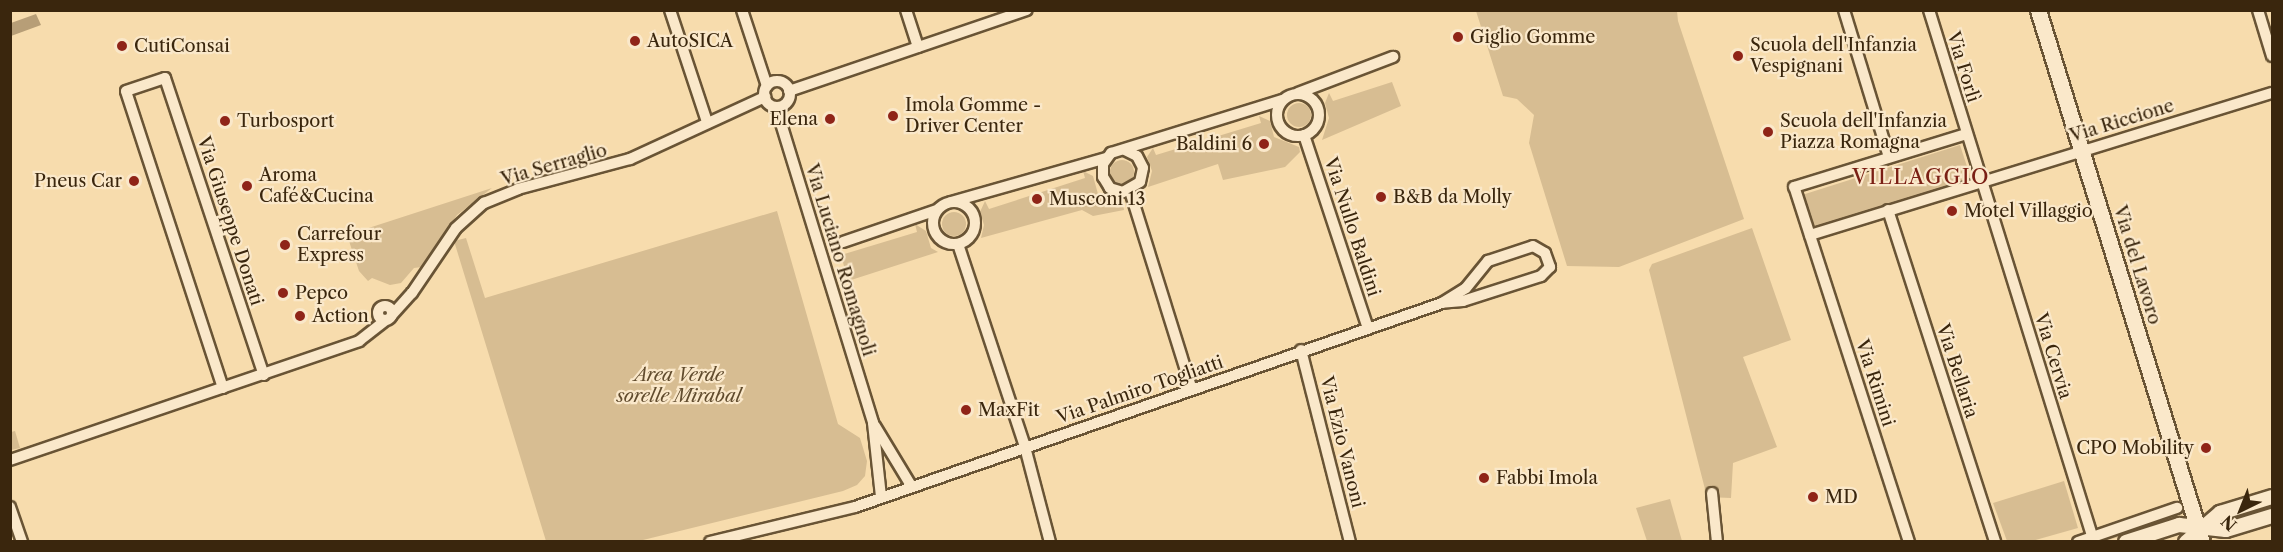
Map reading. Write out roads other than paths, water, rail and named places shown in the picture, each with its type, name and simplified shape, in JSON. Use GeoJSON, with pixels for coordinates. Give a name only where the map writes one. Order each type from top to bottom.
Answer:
{"type":"FeatureCollection","features":[{"type":"Feature","properties":{"kind":"main road","name":"Via del Lavoro"},"geometry":{"type":"LineString","coordinates":[[2038,10],[2200,536]]}},
{"type":"Feature","properties":{"kind":"street"},"geometry":{"type":"LineString","coordinates":[[670,10],[707,122]]}},
{"type":"Feature","properties":{"kind":"street"},"geometry":{"type":"LineString","coordinates":[[742,10],[766,92],[776,107],[787,102],[789,91]]}},
{"type":"Feature","properties":{"kind":"street"},"geometry":{"type":"LineString","coordinates":[[906,10],[918,47]]}},
{"type":"Feature","properties":{"kind":"street"},"geometry":{"type":"LineString","coordinates":[[789,91],[1027,10]]}},
{"type":"Feature","properties":{"kind":"street"},"geometry":{"type":"LineString","coordinates":[[1844,10],[1888,157],[1966,134]]}},
{"type":"Feature","properties":{"kind":"street","name":"Via Forlì"},"geometry":{"type":"LineString","coordinates":[[1929,10],[1981,180]]}},
{"type":"Feature","properties":{"kind":"street"},"geometry":{"type":"LineString","coordinates":[[2258,10],[2272,56]]}},
{"type":"Feature","properties":{"kind":"street"},"geometry":{"type":"LineString","coordinates":[[843,242],[937,210],[951,202],[1106,158],[1282,100],[1393,57]]}},
{"type":"Feature","properties":{"kind":"street","name":"Via Giuseppe Donati"},"geometry":{"type":"LineString","coordinates":[[223,388],[126,91],[165,78],[264,375]]}},
{"type":"Feature","properties":{"kind":"street"},"geometry":{"type":"LineString","coordinates":[[766,92],[778,81],[789,91]]}},
{"type":"Feature","properties":{"kind":"street","name":"Via Serraglio"},"geometry":{"type":"LineString","coordinates":[[264,375],[364,337],[387,315],[402,305],[456,228],[484,203],[518,189],[594,172],[630,159],[766,92]]}},
{"type":"Feature","properties":{"kind":"street"},"geometry":{"type":"LineString","coordinates":[[1282,100],[1276,113],[1280,126],[1290,135],[1304,135],[1315,127],[1318,108],[1310,97],[1297,93]]}},
{"type":"Feature","properties":{"kind":"street","name":"Via Riccione"},"geometry":{"type":"LineString","coordinates":[[1810,235],[1981,180],[2272,93]]}},
{"type":"Feature","properties":{"kind":"street","name":"Via Luciano Romagnoli"},"geometry":{"type":"LineString","coordinates":[[776,107],[873,423],[881,497]]}},
{"type":"Feature","properties":{"kind":"street","name":"Via Nullo Baldini"},"geometry":{"type":"LineString","coordinates":[[1304,135],[1368,329]]}},
{"type":"Feature","properties":{"kind":"street"},"geometry":{"type":"LineString","coordinates":[[1106,158],[1102,170],[1106,183],[1116,191],[1130,191],[1140,182],[1143,168],[1137,156],[1125,150]]}},
{"type":"Feature","properties":{"kind":"street","name":"Via Rimini"},"geometry":{"type":"LineString","coordinates":[[1888,157],[1794,187],[1909,542]]}},
{"type":"Feature","properties":{"kind":"street","name":"Via Cervia"},"geometry":{"type":"LineString","coordinates":[[1981,180],[2093,539]]}},
{"type":"Feature","properties":{"kind":"street"},"geometry":{"type":"LineString","coordinates":[[1130,191],[1192,390]]}},
{"type":"Feature","properties":{"kind":"street"},"geometry":{"type":"LineString","coordinates":[[937,210],[933,224],[938,237],[958,244],[970,237],[974,217],[965,205],[951,202]]}},
{"type":"Feature","properties":{"kind":"street","name":"Via Bellaria"},"geometry":{"type":"LineString","coordinates":[[1888,210],[1995,542]]}},
{"type":"Feature","properties":{"kind":"street"},"geometry":{"type":"LineString","coordinates":[[958,244],[1025,447],[1050,542]]}},
{"type":"Feature","properties":{"kind":"street","name":"Via Palmiro Togliatti"},"geometry":{"type":"LineString","coordinates":[[710,542],[748,537],[912,487],[1301,350],[1442,303],[1466,288],[1488,261],[1533,246],[1545,253],[1550,267],[1541,276],[1463,301],[1442,303]]}},
{"type":"Feature","properties":{"kind":"street","name":"Via Ezio Vanoni"},"geometry":{"type":"LineString","coordinates":[[1301,350],[1350,542]]}},
{"type":"Feature","properties":{"kind":"street"},"geometry":{"type":"LineString","coordinates":[[10,460],[264,375]]}},
{"type":"Feature","properties":{"kind":"street","name":"Via Luciano Romagnoli"},"geometry":{"type":"LineString","coordinates":[[873,423],[912,487]]}},
{"type":"Feature","properties":{"kind":"street"},"geometry":{"type":"LineString","coordinates":[[1712,493],[1717,542]]}},
{"type":"Feature","properties":{"kind":"street"},"geometry":{"type":"LineString","coordinates":[[2200,536],[2220,513],[2272,498]]}},
{"type":"Feature","properties":{"kind":"street"},"geometry":{"type":"LineString","coordinates":[[10,507],[22,542]]}},
{"type":"Feature","properties":{"kind":"street"},"geometry":{"type":"LineString","coordinates":[[2078,542],[2093,539],[2177,508]]}},
{"type":"Feature","properties":{"kind":"street"},"geometry":{"type":"LineString","coordinates":[[2186,542],[2272,516]]}},
{"type":"Feature","properties":{"kind":"street"},"geometry":{"type":"LineString","coordinates":[[2126,542],[2180,525],[2200,536]]}},
{"type":"Feature","properties":{"kind":"place","name":"Giglio Gomme"},"geometry":{"type":"Point","coordinates":[1458,37]}},
{"type":"Feature","properties":{"kind":"place","name":"AutoSICA"},"geometry":{"type":"Point","coordinates":[635,41]}},
{"type":"Feature","properties":{"kind":"place","name":"CutiConsai"},"geometry":{"type":"Point","coordinates":[122,46]}},
{"type":"Feature","properties":{"kind":"place","name":"Scuola dell'Infanzia Vespignani"},"geometry":{"type":"Point","coordinates":[1738,56]}},
{"type":"Feature","properties":{"kind":"place","name":"Imola Gomme - Driver Center"},"geometry":{"type":"Point","coordinates":[893,116]}},
{"type":"Feature","properties":{"kind":"place","name":"Elena"},"geometry":{"type":"Point","coordinates":[830,119]}},
{"type":"Feature","properties":{"kind":"place","name":"Turbosport"},"geometry":{"type":"Point","coordinates":[225,121]}},
{"type":"Feature","properties":{"kind":"place","name":"Scuola dell'Infanzia Piazza Romagna"},"geometry":{"type":"Point","coordinates":[1768,132]}},
{"type":"Feature","properties":{"kind":"place","name":"Baldini 6"},"geometry":{"type":"Point","coordinates":[1264,144]}},
{"type":"Feature","properties":{"kind":"place","name":"Pneus Car"},"geometry":{"type":"Point","coordinates":[134,181]}},
{"type":"Feature","properties":{"kind":"place","name":"Aroma Café&Cucina"},"geometry":{"type":"Point","coordinates":[247,186]}},
{"type":"Feature","properties":{"kind":"place","name":"B&B da Molly"},"geometry":{"type":"Point","coordinates":[1381,197]}},
{"type":"Feature","properties":{"kind":"place","name":"Musconi 13"},"geometry":{"type":"Point","coordinates":[1037,199]}},
{"type":"Feature","properties":{"kind":"place","name":"Motel Villaggio"},"geometry":{"type":"Point","coordinates":[1952,211]}},
{"type":"Feature","properties":{"kind":"place","name":"Carrefour Express"},"geometry":{"type":"Point","coordinates":[285,245]}},
{"type":"Feature","properties":{"kind":"place","name":"Pepco"},"geometry":{"type":"Point","coordinates":[283,293]}},
{"type":"Feature","properties":{"kind":"place","name":"Action"},"geometry":{"type":"Point","coordinates":[300,316]}},
{"type":"Feature","properties":{"kind":"place","name":"MaxFit"},"geometry":{"type":"Point","coordinates":[966,410]}},
{"type":"Feature","properties":{"kind":"place","name":"CPO Mobility"},"geometry":{"type":"Point","coordinates":[2206,448]}},
{"type":"Feature","properties":{"kind":"place","name":"Fabbi Imola"},"geometry":{"type":"Point","coordinates":[1484,478]}},
{"type":"Feature","properties":{"kind":"place","name":"MD"},"geometry":{"type":"Point","coordinates":[1813,497]}},
{"type":"Feature","properties":{"kind":"district","name":"VILLAGGIO"},"geometry":{"type":"Point","coordinates":[1921,177]}},
{"type":"Feature","properties":{"kind":"park label","name":"Area Verde sorelle Mirabal"},"geometry":{"type":"Point","coordinates":[679,386]}}]}
